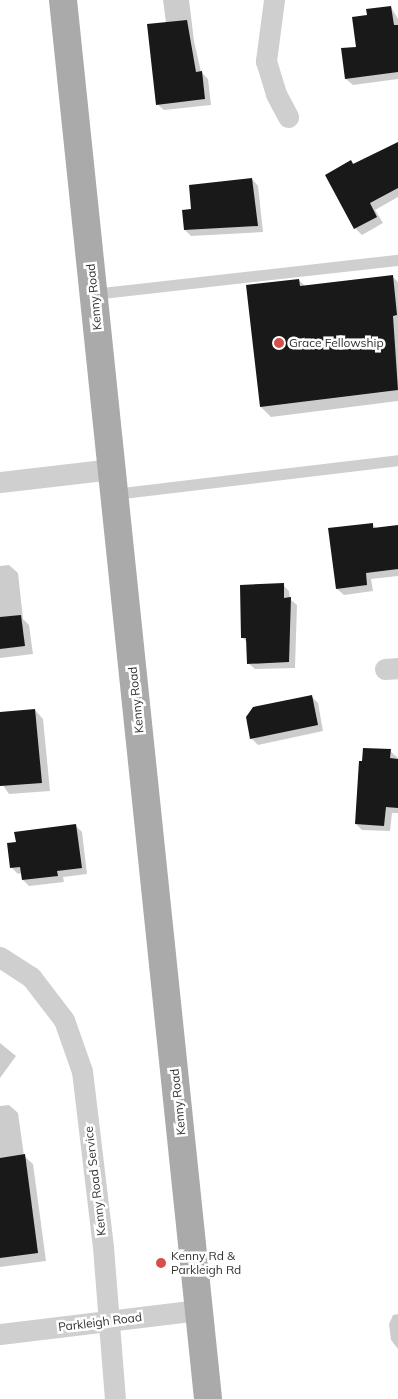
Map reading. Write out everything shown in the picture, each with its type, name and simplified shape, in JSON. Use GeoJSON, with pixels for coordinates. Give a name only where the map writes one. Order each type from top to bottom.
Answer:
{"type":"FeatureCollection","features":[{"type":"Feature","properties":{"kind":"main road","name":"Kenny Road"},"geometry":{"type":"LineString","coordinates":[[63,0],[208,1399]]}},
{"type":"Feature","properties":{"kind":"street"},"geometry":{"type":"LineString","coordinates":[[274,0],[266,61],[276,94],[288,117]]}},
{"type":"Feature","properties":{"kind":"street"},"geometry":{"type":"LineString","coordinates":[[0,482],[113,482]]}},
{"type":"Feature","properties":{"kind":"street","name":"Kenny Road Service"},"geometry":{"type":"LineString","coordinates":[[0,957],[30,977],[64,1020],[82,1072],[109,1320],[115,1399]]}},
{"type":"Feature","properties":{"kind":"street","name":"Parkleigh Road"},"geometry":{"type":"LineString","coordinates":[[0,1334],[199,1310]]}},
{"type":"Feature","properties":{"kind":"lane"},"geometry":{"type":"LineString","coordinates":[[93,294],[398,260]]}},
{"type":"Feature","properties":{"kind":"lane"},"geometry":{"type":"LineString","coordinates":[[113,482],[398,460]]}},
{"type":"Feature","properties":{"kind":"building"},"geometry":{"type":"Polygon","coordinates":[[[391,6],[394,25],[398,25],[398,72],[345,79],[341,48],[356,47],[352,17],[367,15],[366,9],[391,6]]]}},
{"type":"Feature","properties":{"kind":"building"},"geometry":{"type":"Polygon","coordinates":[[[187,20],[196,72],[202,71],[205,99],[156,105],[147,24],[187,20]]]}},
{"type":"Feature","properties":{"kind":"building"},"geometry":{"type":"Polygon","coordinates":[[[398,142],[398,188],[370,203],[377,217],[354,229],[325,175],[351,160],[353,164],[398,142]]]}},
{"type":"Feature","properties":{"kind":"building"},"geometry":{"type":"Polygon","coordinates":[[[252,178],[258,226],[184,230],[182,210],[191,209],[189,185],[252,178]]]}},
{"type":"Feature","properties":{"kind":"building","name":"Grace Fellowship"},"geometry":{"type":"Polygon","coordinates":[[[393,275],[397,315],[393,316],[398,390],[260,407],[246,285],[299,279],[300,286],[393,275]]]}},
{"type":"Feature","properties":{"kind":"building"},"geometry":{"type":"Polygon","coordinates":[[[373,523],[373,528],[398,525],[398,569],[366,573],[367,585],[336,589],[328,528],[373,523]]]}},
{"type":"Feature","properties":{"kind":"building"},"geometry":{"type":"Polygon","coordinates":[[[284,583],[284,598],[291,597],[289,662],[247,664],[246,638],[241,638],[240,585],[284,583]]]}},
{"type":"Feature","properties":{"kind":"building"},"geometry":{"type":"Polygon","coordinates":[[[21,615],[25,646],[0,649],[0,617],[21,615]]]}},
{"type":"Feature","properties":{"kind":"building"},"geometry":{"type":"Polygon","coordinates":[[[312,695],[318,725],[250,739],[246,717],[253,707],[312,695]]]}},
{"type":"Feature","properties":{"kind":"building"},"geometry":{"type":"Polygon","coordinates":[[[35,709],[42,783],[0,786],[0,712],[35,709]]]}},
{"type":"Feature","properties":{"kind":"building"},"geometry":{"type":"Polygon","coordinates":[[[363,748],[391,749],[390,758],[398,759],[398,808],[386,807],[384,826],[355,824],[359,761],[362,761],[363,748]]]}},
{"type":"Feature","properties":{"kind":"building"},"geometry":{"type":"Polygon","coordinates":[[[76,824],[82,868],[57,871],[58,876],[22,880],[20,867],[10,868],[7,843],[16,842],[14,832],[76,824]]]}},
{"type":"Feature","properties":{"kind":"building"},"geometry":{"type":"Polygon","coordinates":[[[25,1154],[38,1253],[0,1258],[0,1158],[25,1154]]]}},
{"type":"Feature","properties":{"kind":"place","name":"Grace Fellowship"},"geometry":{"type":"Point","coordinates":[279,343]}},
{"type":"Feature","properties":{"kind":"place","name":"Kenny Rd & Parkleigh Rd"},"geometry":{"type":"Point","coordinates":[161,1263]}}]}
